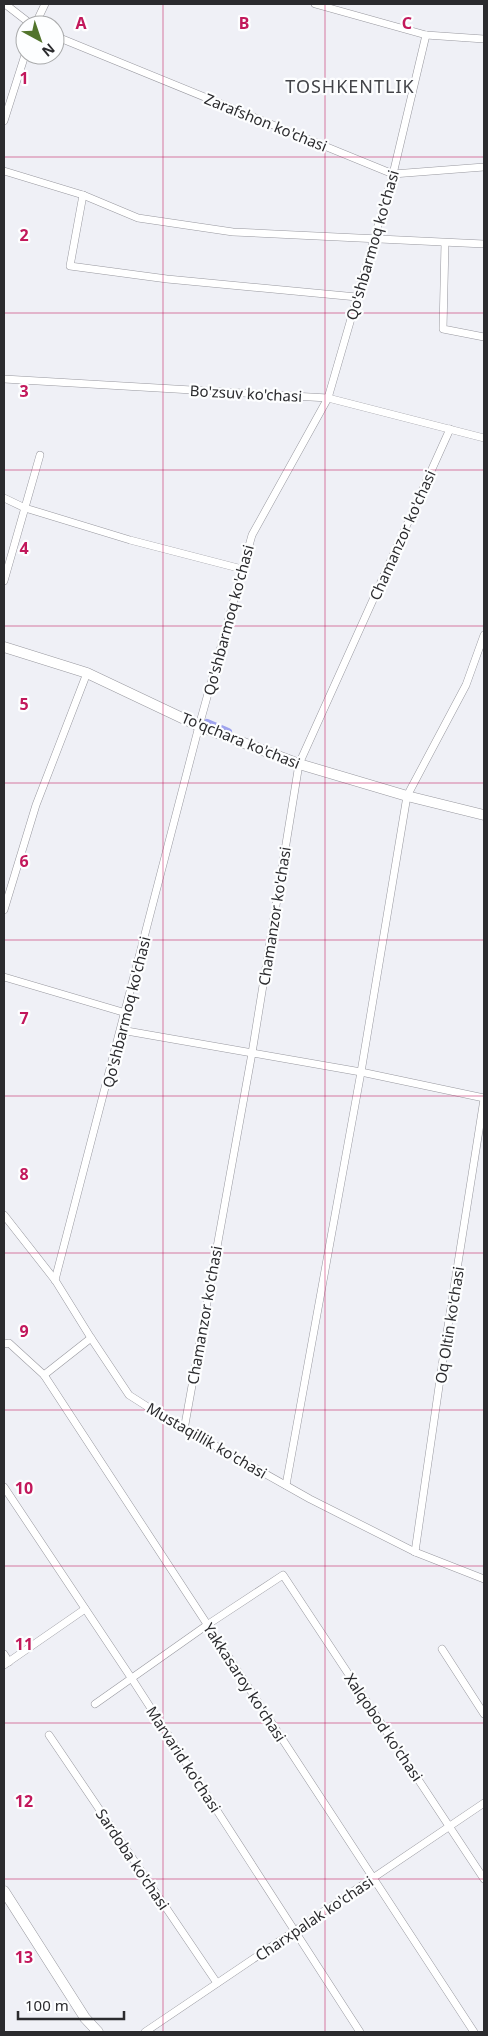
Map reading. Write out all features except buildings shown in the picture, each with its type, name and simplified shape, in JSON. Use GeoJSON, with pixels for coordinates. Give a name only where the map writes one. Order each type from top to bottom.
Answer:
{"type":"FeatureCollection","features":[{"type":"Feature","properties":{"kind":"street"},"geometry":{"type":"LineString","coordinates":[[5,4],[20,15]]}},
{"type":"Feature","properties":{"kind":"street"},"geometry":{"type":"LineString","coordinates":[[315,4],[426,35],[484,39]]}},
{"type":"Feature","properties":{"kind":"street","name":"Qo'shbarmoq ko'chasi"},"geometry":{"type":"LineString","coordinates":[[55,1280],[126,1013],[199,726],[252,535],[328,398],[393,174],[426,35]]}},
{"type":"Feature","properties":{"kind":"street","name":"Zarafshon ko'chasi"},"geometry":{"type":"LineString","coordinates":[[65,40],[393,174],[484,167]]}},
{"type":"Feature","properties":{"kind":"street"},"geometry":{"type":"LineString","coordinates":[[4,121],[22,65]]}},
{"type":"Feature","properties":{"kind":"street"},"geometry":{"type":"LineString","coordinates":[[4,171],[83,195],[138,218],[233,232],[484,244]]}},
{"type":"Feature","properties":{"kind":"street"},"geometry":{"type":"LineString","coordinates":[[83,195],[70,266],[167,279],[357,297]]}},
{"type":"Feature","properties":{"kind":"street"},"geometry":{"type":"LineString","coordinates":[[445,243],[443,329],[484,337]]}},
{"type":"Feature","properties":{"kind":"street","name":"Bo'zsuv ko'chasi"},"geometry":{"type":"LineString","coordinates":[[4,379],[328,398],[484,438]]}},
{"type":"Feature","properties":{"kind":"street","name":"Chamanzor ko'chasi"},"geometry":{"type":"LineString","coordinates":[[184,1430],[252,1053],[299,764],[450,429]]}},
{"type":"Feature","properties":{"kind":"street"},"geometry":{"type":"LineString","coordinates":[[4,581],[40,455]]}},
{"type":"Feature","properties":{"kind":"street"},"geometry":{"type":"LineString","coordinates":[[4,498],[25,508],[130,540],[242,569]]}},
{"type":"Feature","properties":{"kind":"street"},"geometry":{"type":"LineString","coordinates":[[286,1485],[361,1072],[407,796],[466,685],[484,635]]}},
{"type":"Feature","properties":{"kind":"street","name":"To'qchara ko'chasi"},"geometry":{"type":"LineString","coordinates":[[4,647],[88,673],[199,726],[299,764],[407,796],[484,815]]}},
{"type":"Feature","properties":{"kind":"street"},"geometry":{"type":"LineString","coordinates":[[4,910],[36,805],[88,673]]}},
{"type":"Feature","properties":{"kind":"street"},"geometry":{"type":"LineString","coordinates":[[4,977],[126,1013]]}},
{"type":"Feature","properties":{"kind":"street"},"geometry":{"type":"LineString","coordinates":[[121,1030],[361,1072],[484,1098]]}},
{"type":"Feature","properties":{"kind":"street","name":"Oq Oltin ko'chasi"},"geometry":{"type":"LineString","coordinates":[[415,1552],[446,1336],[484,1098]]}},
{"type":"Feature","properties":{"kind":"street","name":"Mustaqillik ko'chasi"},"geometry":{"type":"LineString","coordinates":[[4,1215],[55,1280],[91,1338],[130,1395],[184,1430],[200,1437],[310,1499],[415,1552],[484,1579]]}},
{"type":"Feature","properties":{"kind":"street"},"geometry":{"type":"LineString","coordinates":[[44,1375],[91,1338]]}},
{"type":"Feature","properties":{"kind":"street","name":"Yakkasaroy ko'chasi"},"geometry":{"type":"LineString","coordinates":[[5,1343],[16,1348],[44,1375],[474,2032]]}},
{"type":"Feature","properties":{"kind":"street","name":"Marvarid ko'chasi"},"geometry":{"type":"LineString","coordinates":[[4,1487],[296,1930],[360,2032]]}},
{"type":"Feature","properties":{"kind":"street","name":"Xalqobod ko'chasi"},"geometry":{"type":"LineString","coordinates":[[207,1625],[283,1575],[484,1879]]}},
{"type":"Feature","properties":{"kind":"street"},"geometry":{"type":"LineString","coordinates":[[4,1654],[6,1664],[85,1609]]}},
{"type":"Feature","properties":{"kind":"street"},"geometry":{"type":"LineString","coordinates":[[95,1704],[207,1625]]}},
{"type":"Feature","properties":{"kind":"street"},"geometry":{"type":"LineString","coordinates":[[442,1649],[484,1714]]}},
{"type":"Feature","properties":{"kind":"street","name":"Sardoba ko'chasi"},"geometry":{"type":"LineString","coordinates":[[50,1735],[217,1983]]}},
{"type":"Feature","properties":{"kind":"street","name":"Charxpalak ko'chasi"},"geometry":{"type":"LineString","coordinates":[[144,2032],[374,1879],[484,1803]]}},
{"type":"Feature","properties":{"kind":"street"},"geometry":{"type":"LineString","coordinates":[[4,1891],[85,2018],[98,2032]]}},
{"type":"Feature","properties":{"kind":"waterway"},"geometry":{"type":"LineString","coordinates":[[207,723],[228,732]]}},
{"type":"Feature","properties":{"kind":"district","name":"TOSHKENTLIK"},"geometry":{"type":"Point","coordinates":[350,86]}}]}
